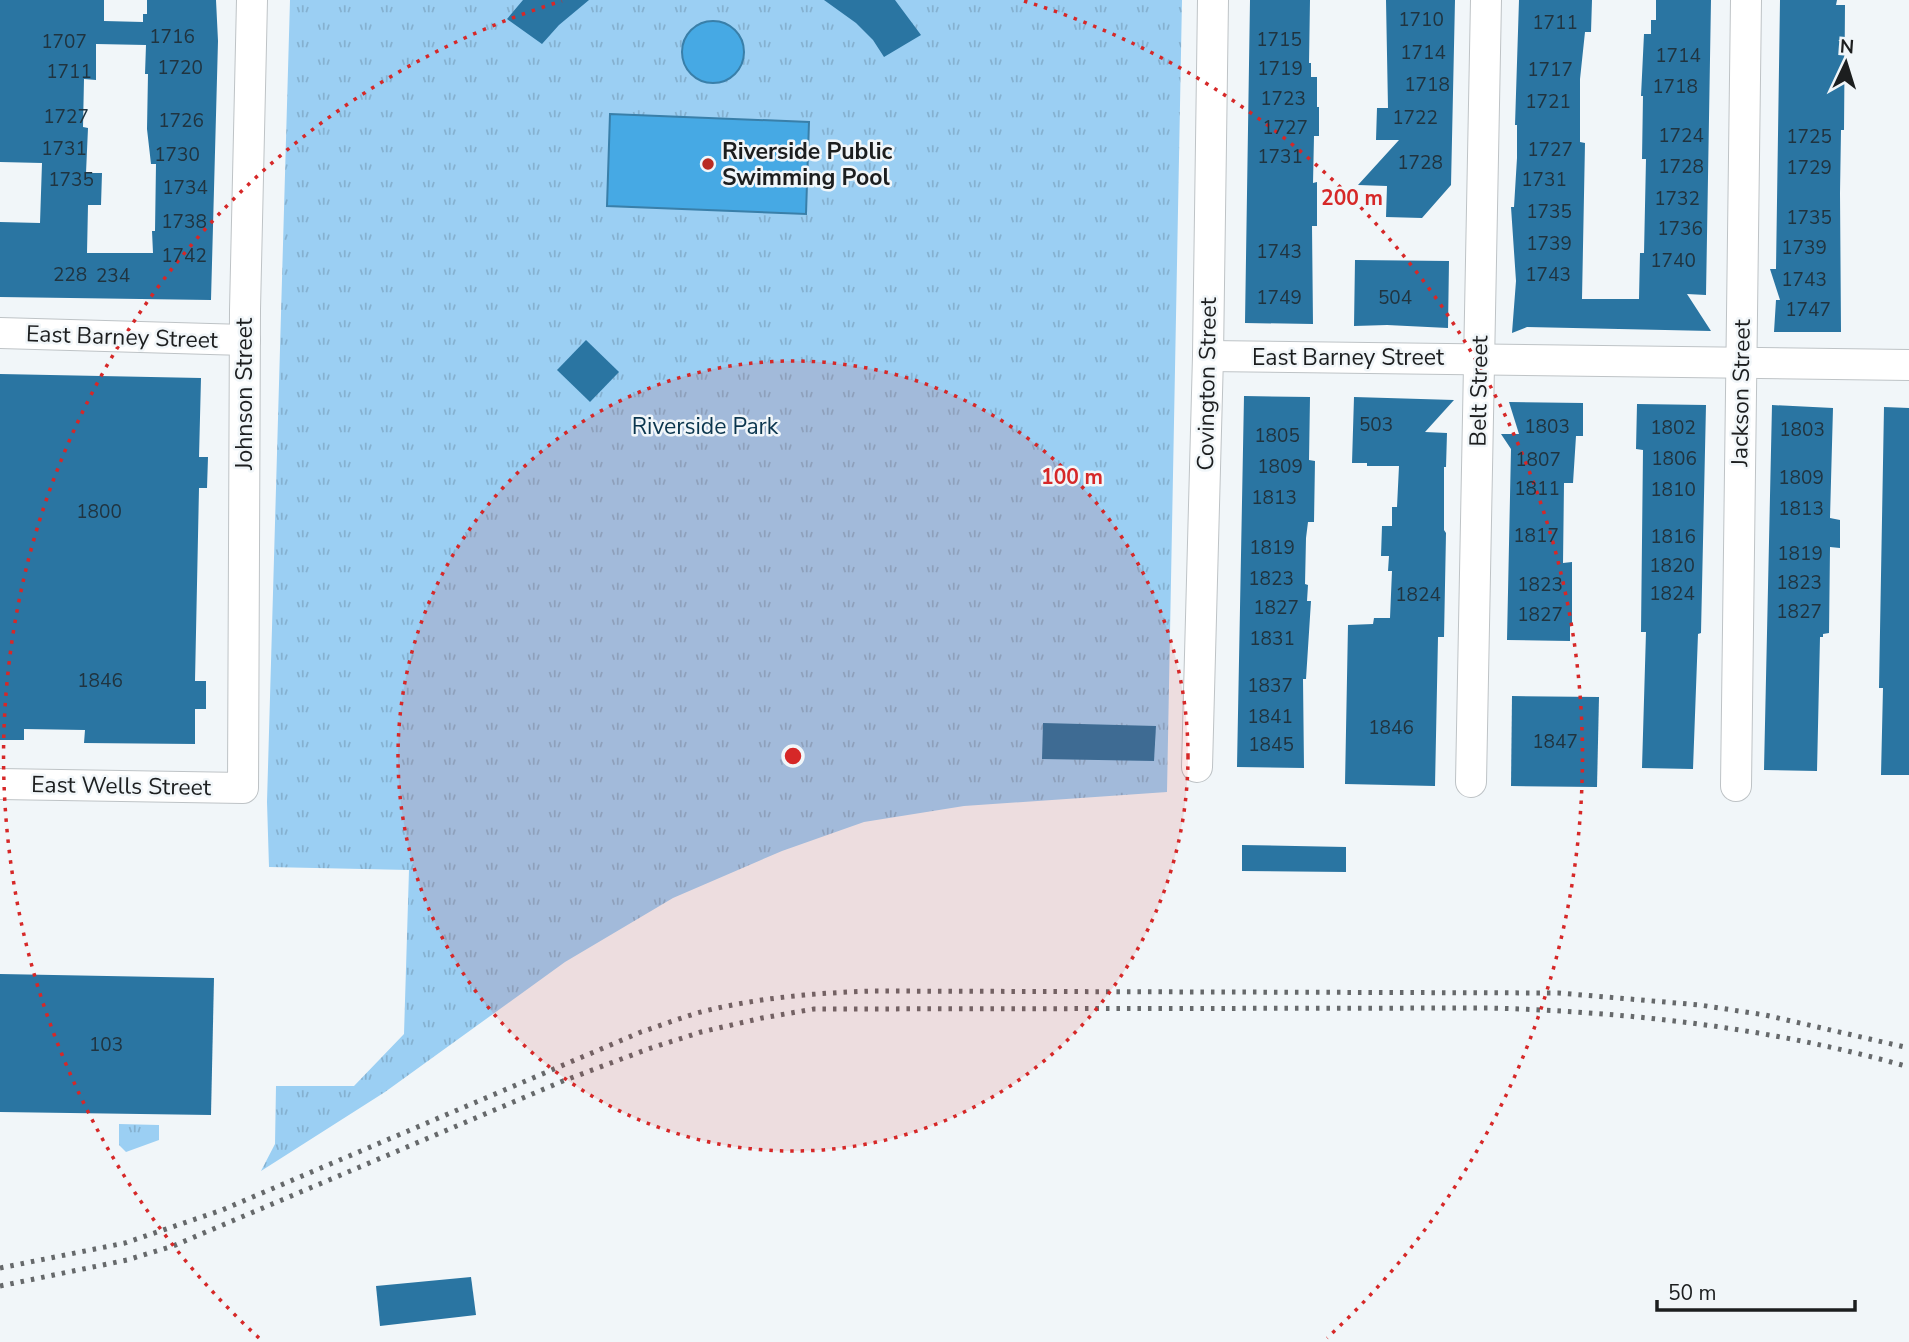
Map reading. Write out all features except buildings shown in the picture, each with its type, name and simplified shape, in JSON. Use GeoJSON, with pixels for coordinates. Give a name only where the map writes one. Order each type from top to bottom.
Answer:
{"type":"FeatureCollection","features":[{"type":"Feature","properties":{"kind":"street","name":"Johnson Street"},"geometry":{"type":"LineString","coordinates":[[243,788],[245,340],[252,0]]}},
{"type":"Feature","properties":{"kind":"street","name":"Covington Street"},"geometry":{"type":"LineString","coordinates":[[1198,767],[1213,0]]}},
{"type":"Feature","properties":{"kind":"street","name":"Belt Street"},"geometry":{"type":"LineString","coordinates":[[1471,782],[1486,0]]}},
{"type":"Feature","properties":{"kind":"street","name":"Jackson Street"},"geometry":{"type":"LineString","coordinates":[[1736,786],[1745,0]]}},
{"type":"Feature","properties":{"kind":"street","name":"East Barney Street"},"geometry":{"type":"LineString","coordinates":[[0,333],[245,340]]}},
{"type":"Feature","properties":{"kind":"street","name":"East Barney Street"},"geometry":{"type":"LineString","coordinates":[[1208,356],[1909,365]]}},
{"type":"Feature","properties":{"kind":"street","name":"East Wells Street"},"geometry":{"type":"LineString","coordinates":[[0,784],[243,788]]}},
{"type":"Feature","properties":{"kind":"green space","name":"Riverside Park"},"geometry":{"type":"Polygon","coordinates":[[[290,0],[1182,0],[1167,792],[964,806],[864,822],[782,851],[673,898],[565,962],[385,1092],[261,1171],[275,1144],[276,1086],[354,1086],[404,1034],[409,870],[269,867],[267,802],[290,0]]]}},
{"type":"Feature","properties":{"kind":"green space"},"geometry":{"type":"Polygon","coordinates":[[[119,1124],[159,1125],[159,1140],[126,1152],[119,1145],[119,1124]]]}},
{"type":"Feature","properties":{"kind":"shaded area"},"geometry":{"type":"Polygon","coordinates":[[[713,21],[735,30],[744,52],[735,74],[713,83],[691,74],[682,52],[691,30],[713,21]]]}},
{"type":"Feature","properties":{"kind":"shaded area","name":"Riverside Public Swimming Pool"},"geometry":{"type":"Polygon","coordinates":[[[610,114],[809,122],[806,214],[607,206],[610,114]]]}},
{"type":"Feature","properties":{"kind":"railway"},"geometry":{"type":"LineString","coordinates":[[0,1268],[125,1243],[222,1210],[641,1032],[697,1013],[784,997],[873,991],[1559,993],[1700,1005],[1765,1015],[1909,1048]]}},
{"type":"Feature","properties":{"kind":"railway"},"geometry":{"type":"LineString","coordinates":[[0,1286],[127,1260],[173,1246],[563,1081],[648,1049],[701,1032],[814,1009],[1543,1010],[1649,1018],[1754,1032],[1857,1053],[1909,1067]]}},
{"type":"Feature","properties":{"kind":"place","name":"Riverside Public Swimming Pool"},"geometry":{"type":"Point","coordinates":[708,164]}}]}
